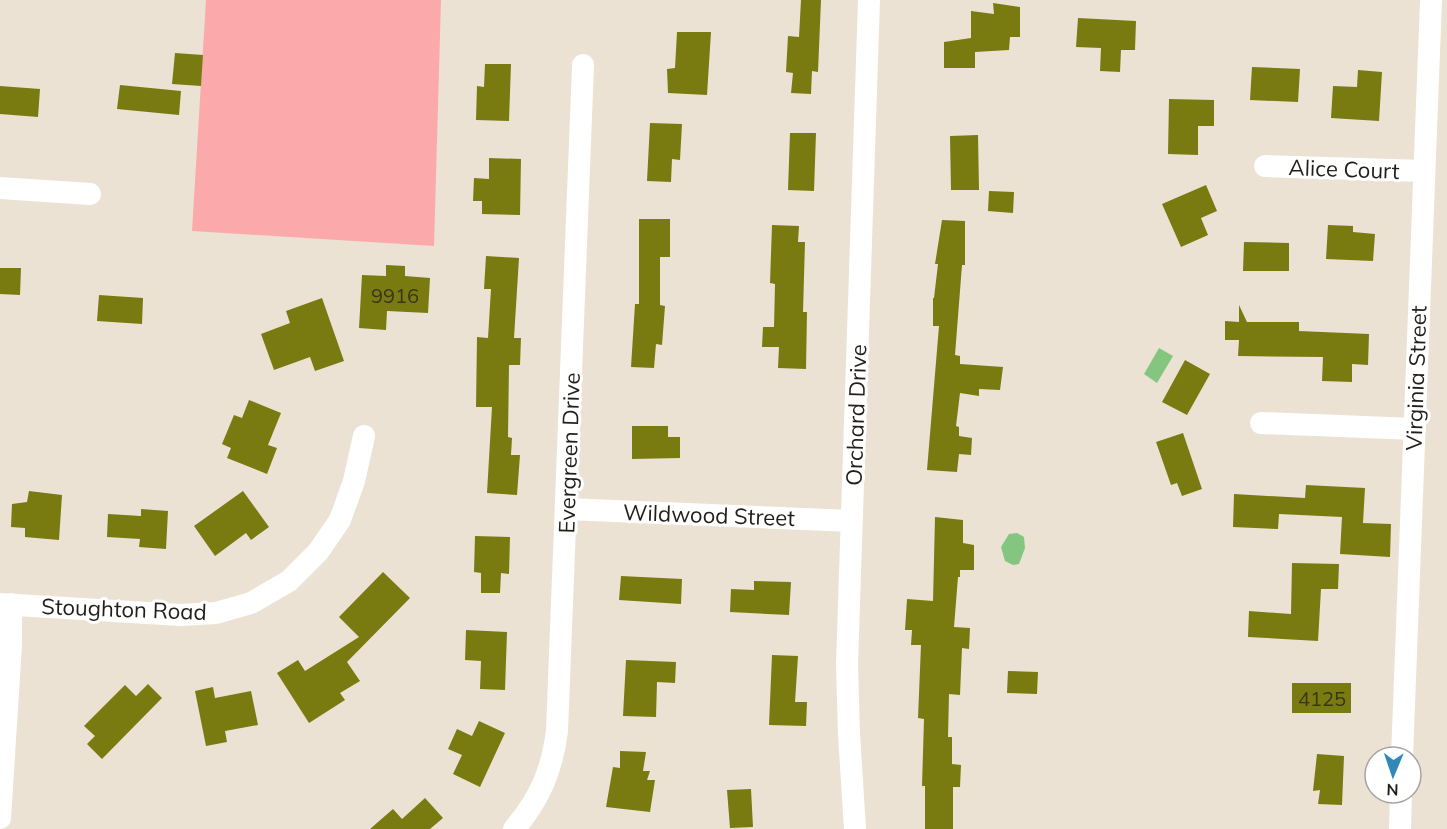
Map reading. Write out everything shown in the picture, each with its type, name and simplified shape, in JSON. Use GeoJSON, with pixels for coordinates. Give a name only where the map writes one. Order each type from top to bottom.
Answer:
{"type":"FeatureCollection","features":[{"type":"Feature","properties":{"kind":"street","name":"Orchard Drive"},"geometry":{"type":"LineString","coordinates":[[855,829],[847,664],[869,0]]}},
{"type":"Feature","properties":{"kind":"street","name":"Virginia Street"},"geometry":{"type":"LineString","coordinates":[[1402,745],[1431,0]]}},
{"type":"Feature","properties":{"kind":"street","name":"Evergreen Drive"},"geometry":{"type":"LineString","coordinates":[[514,829],[538,797],[554,756],[557,731],[584,65]]}},
{"type":"Feature","properties":{"kind":"street","name":"Alice Court"},"geometry":{"type":"LineString","coordinates":[[1265,166],[1424,171]]}},
{"type":"Feature","properties":{"kind":"street"},"geometry":{"type":"LineString","coordinates":[[0,188],[90,194]]}},
{"type":"Feature","properties":{"kind":"street"},"geometry":{"type":"LineString","coordinates":[[1261,423],[1415,429]]}},
{"type":"Feature","properties":{"kind":"street","name":"Stoughton Road"},"geometry":{"type":"LineString","coordinates":[[5,604],[180,615],[216,613],[251,603],[289,581],[318,552],[340,520],[354,481],[364,436]]}},
{"type":"Feature","properties":{"kind":"street","name":"Wildwood Street"},"geometry":{"type":"LineString","coordinates":[[567,509],[851,521]]}},
{"type":"Feature","properties":{"kind":"street"},"geometry":{"type":"LineString","coordinates":[[0,818],[11,645],[5,604]]}},
{"type":"Feature","properties":{"kind":"street"},"geometry":{"type":"LineString","coordinates":[[1400,829],[1401,805]]}},
{"type":"Feature","properties":{"kind":"shaded area"},"geometry":{"type":"Polygon","coordinates":[[[206,0],[441,0],[434,246],[192,231],[206,0]]]}},
{"type":"Feature","properties":{"kind":"shaded area"},"geometry":{"type":"Polygon","coordinates":[[[1159,348],[1173,356],[1157,383],[1144,374],[1159,348]]]}},
{"type":"Feature","properties":{"kind":"shaded area"},"geometry":{"type":"Polygon","coordinates":[[[1017,533],[1024,537],[1025,548],[1019,564],[1013,565],[1005,561],[1001,547],[1009,534],[1017,533]]]}},
{"type":"Feature","properties":{"kind":"building"},"geometry":{"type":"Polygon","coordinates":[[[801,0],[821,0],[818,72],[812,71],[811,94],[791,93],[793,73],[786,72],[788,36],[799,37],[801,0]]]}},
{"type":"Feature","properties":{"kind":"building"},"geometry":{"type":"Polygon","coordinates":[[[993,3],[1020,7],[1020,37],[1010,37],[1009,50],[975,52],[975,68],[944,68],[944,42],[971,38],[971,11],[994,14],[993,3]]]}},
{"type":"Feature","properties":{"kind":"building"},"geometry":{"type":"Polygon","coordinates":[[[1078,18],[1136,21],[1135,50],[1121,50],[1120,72],[1100,71],[1101,48],[1076,47],[1078,18]]]}},
{"type":"Feature","properties":{"kind":"building"},"geometry":{"type":"Polygon","coordinates":[[[677,32],[711,32],[707,95],[668,93],[667,69],[675,68],[677,32]]]}},
{"type":"Feature","properties":{"kind":"building"},"geometry":{"type":"Polygon","coordinates":[[[175,53],[203,55],[201,86],[172,84],[175,53]]]}},
{"type":"Feature","properties":{"kind":"building"},"geometry":{"type":"Polygon","coordinates":[[[485,64],[511,64],[509,121],[476,120],[477,86],[484,87],[485,64]]]}},
{"type":"Feature","properties":{"kind":"building"},"geometry":{"type":"Polygon","coordinates":[[[1252,67],[1300,69],[1298,102],[1250,100],[1252,67]]]}},
{"type":"Feature","properties":{"kind":"building"},"geometry":{"type":"Polygon","coordinates":[[[1358,70],[1382,72],[1379,121],[1331,118],[1333,86],[1357,87],[1358,70]]]}},
{"type":"Feature","properties":{"kind":"building"},"geometry":{"type":"Polygon","coordinates":[[[120,85],[181,91],[179,115],[117,109],[120,85]]]}},
{"type":"Feature","properties":{"kind":"building"},"geometry":{"type":"Polygon","coordinates":[[[0,86],[40,89],[38,117],[0,114],[0,86]]]}},
{"type":"Feature","properties":{"kind":"building"},"geometry":{"type":"Polygon","coordinates":[[[1169,99],[1214,100],[1214,126],[1198,126],[1198,155],[1168,154],[1169,99]]]}},
{"type":"Feature","properties":{"kind":"building"},"geometry":{"type":"Polygon","coordinates":[[[650,123],[682,124],[680,160],[672,159],[671,182],[647,181],[650,123]]]}},
{"type":"Feature","properties":{"kind":"building"},"geometry":{"type":"Polygon","coordinates":[[[790,133],[816,133],[814,191],[788,190],[790,133]]]}},
{"type":"Feature","properties":{"kind":"building"},"geometry":{"type":"Polygon","coordinates":[[[978,135],[979,190],[951,190],[950,136],[978,135]]]}},
{"type":"Feature","properties":{"kind":"building"},"geometry":{"type":"Polygon","coordinates":[[[489,158],[521,159],[520,215],[482,214],[482,201],[473,201],[474,178],[489,179],[489,158]]]}},
{"type":"Feature","properties":{"kind":"building"},"geometry":{"type":"Polygon","coordinates":[[[1206,185],[1217,211],[1201,218],[1208,235],[1181,247],[1162,204],[1206,185]]]}},
{"type":"Feature","properties":{"kind":"building"},"geometry":{"type":"Polygon","coordinates":[[[989,191],[1014,192],[1013,213],[988,211],[989,191]]]}},
{"type":"Feature","properties":{"kind":"building"},"geometry":{"type":"Polygon","coordinates":[[[639,219],[670,219],[670,257],[660,257],[660,305],[665,306],[662,345],[656,344],[654,368],[631,367],[635,304],[639,304],[639,219]]]}},
{"type":"Feature","properties":{"kind":"building"},"geometry":{"type":"Polygon","coordinates":[[[942,220],[965,221],[965,265],[962,265],[955,355],[960,356],[960,364],[1003,367],[1000,390],[979,389],[979,396],[960,393],[956,426],[959,427],[959,436],[972,438],[971,455],[959,454],[957,472],[927,470],[939,326],[933,326],[933,298],[938,264],[935,264],[942,220]]]}},
{"type":"Feature","properties":{"kind":"building"},"geometry":{"type":"Polygon","coordinates":[[[772,225],[799,226],[798,242],[805,242],[803,312],[807,312],[806,369],[778,368],[779,347],[762,347],[763,327],[774,327],[775,284],[770,283],[772,225]]]}},
{"type":"Feature","properties":{"kind":"building"},"geometry":{"type":"Polygon","coordinates":[[[1328,225],[1353,226],[1353,232],[1375,234],[1373,261],[1326,259],[1328,225]]]}},
{"type":"Feature","properties":{"kind":"building"},"geometry":{"type":"Polygon","coordinates":[[[1244,242],[1289,243],[1289,271],[1243,271],[1244,242]]]}},
{"type":"Feature","properties":{"kind":"building"},"geometry":{"type":"Polygon","coordinates":[[[486,256],[519,258],[514,338],[521,338],[520,365],[509,365],[508,437],[512,438],[511,455],[520,455],[517,495],[487,493],[492,407],[476,407],[477,337],[488,338],[491,289],[484,289],[486,256]]]}},
{"type":"Feature","properties":{"kind":"building"},"geometry":{"type":"Polygon","coordinates":[[[386,265],[405,266],[405,276],[430,278],[428,313],[387,311],[386,330],[359,328],[362,275],[386,276],[386,265]]]}},
{"type":"Feature","properties":{"kind":"building"},"geometry":{"type":"Polygon","coordinates":[[[0,268],[21,268],[20,295],[0,294],[0,268]]]}},
{"type":"Feature","properties":{"kind":"building"},"geometry":{"type":"Polygon","coordinates":[[[99,295],[143,298],[142,324],[97,321],[99,295]]]}},
{"type":"Feature","properties":{"kind":"building"},"geometry":{"type":"Polygon","coordinates":[[[322,298],[344,361],[315,371],[310,357],[274,370],[261,334],[290,323],[286,311],[322,298]]]}},
{"type":"Feature","properties":{"kind":"building"},"geometry":{"type":"Polygon","coordinates":[[[1239,305],[1247,322],[1299,322],[1299,331],[1369,334],[1368,365],[1352,364],[1352,382],[1322,381],[1323,357],[1238,356],[1239,340],[1225,340],[1225,321],[1239,322],[1239,305]]]}},
{"type":"Feature","properties":{"kind":"building"},"geometry":{"type":"Polygon","coordinates":[[[1185,360],[1210,374],[1187,415],[1162,402],[1185,360]]]}},
{"type":"Feature","properties":{"kind":"building"},"geometry":{"type":"Polygon","coordinates":[[[249,400],[281,413],[268,445],[277,448],[267,474],[227,458],[231,448],[222,444],[234,415],[242,418],[249,400]]]}},
{"type":"Feature","properties":{"kind":"building"},"geometry":{"type":"Polygon","coordinates":[[[632,426],[668,426],[668,437],[680,437],[680,458],[632,459],[632,426]]]}},
{"type":"Feature","properties":{"kind":"building"},"geometry":{"type":"Polygon","coordinates":[[[1183,433],[1202,489],[1182,496],[1177,483],[1171,485],[1156,442],[1183,433]]]}},
{"type":"Feature","properties":{"kind":"building"},"geometry":{"type":"Polygon","coordinates":[[[1306,485],[1365,488],[1363,523],[1391,524],[1390,557],[1340,554],[1342,517],[1279,514],[1278,529],[1233,527],[1234,494],[1305,498],[1306,485]]]}},
{"type":"Feature","properties":{"kind":"building"},"geometry":{"type":"Polygon","coordinates":[[[29,491],[62,495],[59,540],[25,537],[25,528],[11,527],[12,504],[27,502],[29,491]]]}},
{"type":"Feature","properties":{"kind":"building"},"geometry":{"type":"Polygon","coordinates":[[[243,491],[269,527],[251,540],[246,533],[215,556],[194,526],[243,491]]]}},
{"type":"Feature","properties":{"kind":"building"},"geometry":{"type":"Polygon","coordinates":[[[141,509],[168,511],[166,549],[139,547],[140,539],[107,537],[108,514],[141,516],[141,509]]]}},
{"type":"Feature","properties":{"kind":"building"},"geometry":{"type":"Polygon","coordinates":[[[935,517],[963,520],[963,543],[974,545],[974,570],[960,570],[960,577],[958,577],[954,627],[970,628],[969,649],[962,648],[960,695],[949,694],[948,737],[952,737],[952,764],[961,765],[960,787],[953,787],[953,829],[925,829],[925,786],[922,786],[924,719],[918,718],[921,645],[911,645],[912,630],[905,630],[907,599],[933,601],[935,517]]]}},
{"type":"Feature","properties":{"kind":"building"},"geometry":{"type":"Polygon","coordinates":[[[475,536],[510,537],[509,574],[501,573],[500,593],[481,593],[481,573],[474,572],[475,536]]]}},
{"type":"Feature","properties":{"kind":"building"},"geometry":{"type":"Polygon","coordinates":[[[1292,563],[1339,564],[1338,589],[1321,589],[1318,641],[1248,637],[1249,611],[1291,614],[1292,563]]]}},
{"type":"Feature","properties":{"kind":"building"},"geometry":{"type":"Polygon","coordinates":[[[383,572],[410,598],[347,662],[360,681],[340,693],[345,700],[309,723],[277,673],[298,660],[305,671],[359,637],[339,617],[383,572]]]}},
{"type":"Feature","properties":{"kind":"building"},"geometry":{"type":"Polygon","coordinates":[[[621,576],[682,579],[681,604],[619,600],[621,576]]]}},
{"type":"Feature","properties":{"kind":"building"},"geometry":{"type":"Polygon","coordinates":[[[754,581],[791,582],[789,615],[730,612],[731,589],[754,590],[754,581]]]}},
{"type":"Feature","properties":{"kind":"building"},"geometry":{"type":"Polygon","coordinates":[[[466,630],[507,632],[505,690],[480,689],[481,661],[465,660],[466,630]]]}},
{"type":"Feature","properties":{"kind":"building"},"geometry":{"type":"Polygon","coordinates":[[[772,655],[798,656],[795,702],[807,702],[806,726],[769,725],[772,655]]]}},
{"type":"Feature","properties":{"kind":"building"},"geometry":{"type":"Polygon","coordinates":[[[626,660],[676,662],[675,683],[657,682],[656,717],[623,716],[626,660]]]}},
{"type":"Feature","properties":{"kind":"building"},"geometry":{"type":"Polygon","coordinates":[[[1008,671],[1038,672],[1037,694],[1007,693],[1008,671]]]}},
{"type":"Feature","properties":{"kind":"building"},"geometry":{"type":"Polygon","coordinates":[[[1292,683],[1351,683],[1351,713],[1292,713],[1292,683]]]}},
{"type":"Feature","properties":{"kind":"building"},"geometry":{"type":"Polygon","coordinates":[[[148,684],[162,698],[102,759],[87,744],[95,736],[84,726],[125,685],[136,696],[148,684]]]}},
{"type":"Feature","properties":{"kind":"building"},"geometry":{"type":"Polygon","coordinates":[[[213,687],[215,698],[251,691],[258,725],[225,731],[227,742],[206,746],[195,691],[213,687]]]}},
{"type":"Feature","properties":{"kind":"building"},"geometry":{"type":"Polygon","coordinates":[[[479,721],[505,733],[480,787],[453,774],[462,755],[448,749],[457,729],[472,736],[479,721]]]}},
{"type":"Feature","properties":{"kind":"building"},"geometry":{"type":"Polygon","coordinates":[[[620,751],[646,752],[643,771],[650,771],[647,780],[655,780],[650,812],[606,807],[613,767],[620,768],[620,751]]]}},
{"type":"Feature","properties":{"kind":"building"},"geometry":{"type":"Polygon","coordinates":[[[1317,754],[1344,756],[1342,805],[1318,804],[1320,790],[1313,791],[1317,754]]]}},
{"type":"Feature","properties":{"kind":"building"},"geometry":{"type":"Polygon","coordinates":[[[751,789],[753,827],[730,828],[727,790],[751,789]]]}},
{"type":"Feature","properties":{"kind":"building"},"geometry":{"type":"Polygon","coordinates":[[[425,798],[443,818],[430,829],[370,829],[393,809],[402,819],[425,798]]]}}]}
